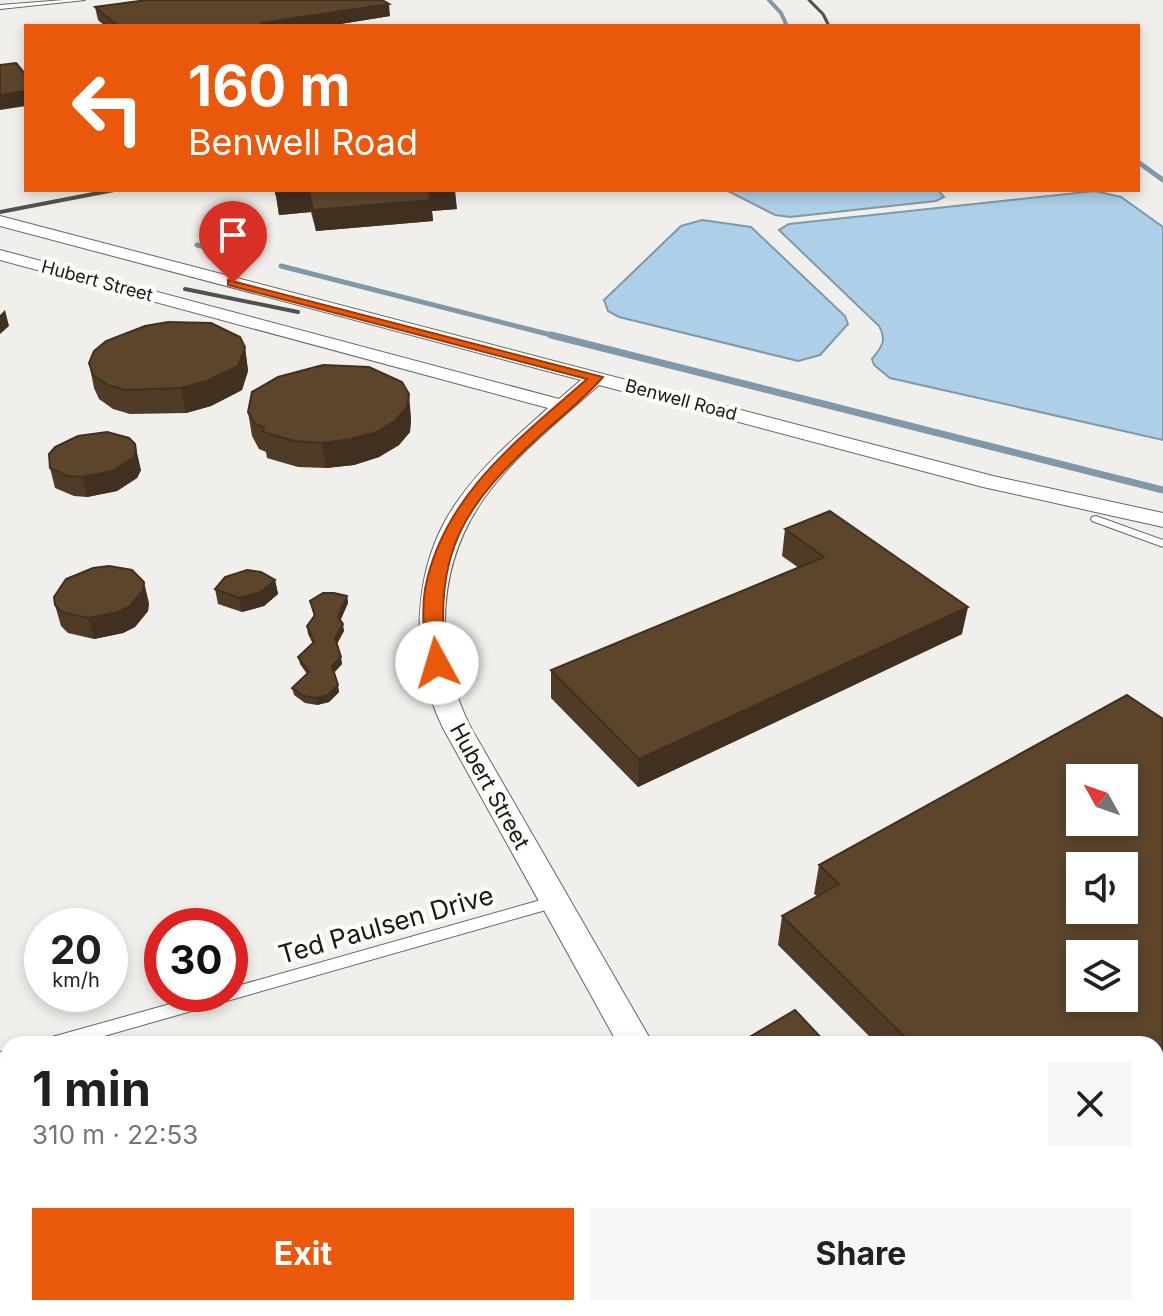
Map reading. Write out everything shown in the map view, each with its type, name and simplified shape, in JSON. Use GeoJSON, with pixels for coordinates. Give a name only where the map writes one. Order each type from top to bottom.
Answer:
{"type":"FeatureCollection","features":[{"type":"Feature","properties":{"kind":"street","name":"Benwell Road"},"geometry":{"type":"LineString","coordinates":[[0,221],[991,482],[1163,520]]}},
{"type":"Feature","properties":{"kind":"street","name":"Hubert Street"},"geometry":{"type":"LineString","coordinates":[[0,255],[564,406]]}},
{"type":"Feature","properties":{"kind":"street","name":"Hubert Street"},"geometry":{"type":"LineString","coordinates":[[596,377],[501,463],[468,502],[441,559],[432,618],[440,680],[449,710],[631,1036]]}},
{"type":"Feature","properties":{"kind":"street","name":"Benwell Road"},"geometry":{"type":"LineString","coordinates":[[991,482],[1096,519],[1163,537]]}},
{"type":"Feature","properties":{"kind":"lane"},"geometry":{"type":"LineString","coordinates":[[0,7],[82,0]]}},
{"type":"Feature","properties":{"kind":"lane","name":"Benwell Road"},"geometry":{"type":"LineString","coordinates":[[1096,519],[1163,544]]}},
{"type":"Feature","properties":{"kind":"lane","name":"Ted Paulsen Drive"},"geometry":{"type":"LineString","coordinates":[[248,989],[555,902]]}},
{"type":"Feature","properties":{"kind":"lane","name":"Ted Paulsen Drive"},"geometry":{"type":"LineString","coordinates":[[80,1036],[166,1012]]}},
{"type":"Feature","properties":{"kind":"water"},"geometry":{"type":"Polygon","coordinates":[[[730,192],[940,192],[944,197],[936,201],[790,217],[775,215],[730,192]]]}},
{"type":"Feature","properties":{"kind":"water"},"geometry":{"type":"Polygon","coordinates":[[[1086,192],[1121,197],[1163,227],[1163,440],[890,378],[874,365],[872,359],[882,343],[879,326],[779,230],[789,224],[1086,192]]]}},
{"type":"Feature","properties":{"kind":"water"},"geometry":{"type":"Polygon","coordinates":[[[702,220],[751,227],[845,316],[848,324],[820,355],[798,361],[619,317],[608,311],[604,300],[681,226],[702,220]]]}},
{"type":"Feature","properties":{"kind":"building"},"geometry":{"type":"Polygon","coordinates":[[[147,0],[382,0],[389,4],[263,24],[116,24],[95,7],[147,0]]]}},
{"type":"Feature","properties":{"kind":"building"},"geometry":{"type":"Polygon","coordinates":[[[16,63],[24,73],[24,91],[0,95],[0,65],[16,63]]]}},
{"type":"Feature","properties":{"kind":"building"},"geometry":{"type":"Polygon","coordinates":[[[309,192],[429,192],[431,200],[313,210],[309,192]]]}},
{"type":"Feature","properties":{"kind":"building"},"geometry":{"type":"Polygon","coordinates":[[[168,322],[211,323],[240,337],[245,347],[238,366],[207,381],[181,388],[125,390],[108,385],[93,375],[89,363],[94,351],[106,341],[145,326],[168,322]]]}},
{"type":"Feature","properties":{"kind":"building"},"geometry":{"type":"Polygon","coordinates":[[[323,365],[369,367],[402,382],[409,394],[407,407],[396,420],[377,432],[322,443],[294,441],[263,432],[264,427],[255,424],[248,412],[252,392],[278,377],[323,365]]]}},
{"type":"Feature","properties":{"kind":"building"},"geometry":{"type":"Polygon","coordinates":[[[107,432],[129,438],[135,444],[133,458],[112,471],[82,477],[68,476],[50,468],[49,454],[55,447],[78,436],[107,432]]]}},
{"type":"Feature","properties":{"kind":"building"},"geometry":{"type":"Polygon","coordinates":[[[830,511],[968,607],[639,759],[551,670],[824,557],[785,529],[830,511]]]}},
{"type":"Feature","properties":{"kind":"building"},"geometry":{"type":"Polygon","coordinates":[[[109,566],[132,570],[144,582],[143,590],[130,606],[118,612],[88,618],[62,612],[55,605],[54,597],[66,579],[93,568],[109,566]]]}},
{"type":"Feature","properties":{"kind":"building"},"geometry":{"type":"Polygon","coordinates":[[[247,570],[261,572],[275,580],[261,592],[239,598],[215,589],[225,577],[247,570]]]}},
{"type":"Feature","properties":{"kind":"building"},"geometry":{"type":"Polygon","coordinates":[[[323,593],[347,596],[338,617],[343,624],[335,638],[341,657],[332,666],[338,685],[328,695],[316,698],[304,696],[292,688],[309,672],[298,657],[314,642],[307,626],[315,615],[310,601],[323,593]]]}},
{"type":"Feature","properties":{"kind":"building"},"geometry":{"type":"Polygon","coordinates":[[[1127,695],[1163,719],[1163,1036],[904,1036],[782,916],[839,884],[819,865],[1127,695]]]}},
{"type":"Feature","properties":{"kind":"building"},"geometry":{"type":"Polygon","coordinates":[[[795,1010],[819,1036],[751,1036],[795,1010]]]}},
{"type":"Feature","properties":{"kind":"waterway"},"geometry":{"type":"LineString","coordinates":[[769,0],[786,24]]}},
{"type":"Feature","properties":{"kind":"waterway"},"geometry":{"type":"LineString","coordinates":[[1140,163],[1163,180]]}},
{"type":"Feature","properties":{"kind":"waterway"},"geometry":{"type":"LineString","coordinates":[[197,245],[244,257]]}},
{"type":"Feature","properties":{"kind":"waterway"},"geometry":{"type":"LineString","coordinates":[[281,266],[559,337]]}},
{"type":"Feature","properties":{"kind":"waterway"},"geometry":{"type":"LineString","coordinates":[[551,335],[1163,490]]}},
{"type":"Feature","properties":{"kind":"railway"},"geometry":{"type":"LineString","coordinates":[[809,0],[828,24]]}},
{"type":"Feature","properties":{"kind":"railway"},"geometry":{"type":"LineString","coordinates":[[0,212],[104,192]]}},
{"type":"Feature","properties":{"kind":"railway"},"geometry":{"type":"LineString","coordinates":[[185,289],[298,312]]}},
{"type":"Feature","properties":{"kind":"route"},"geometry":{"type":"LineString","coordinates":[[233,283],[596,377],[501,463],[468,502],[451,532],[434,589],[432,618],[437,663]]}}]}
